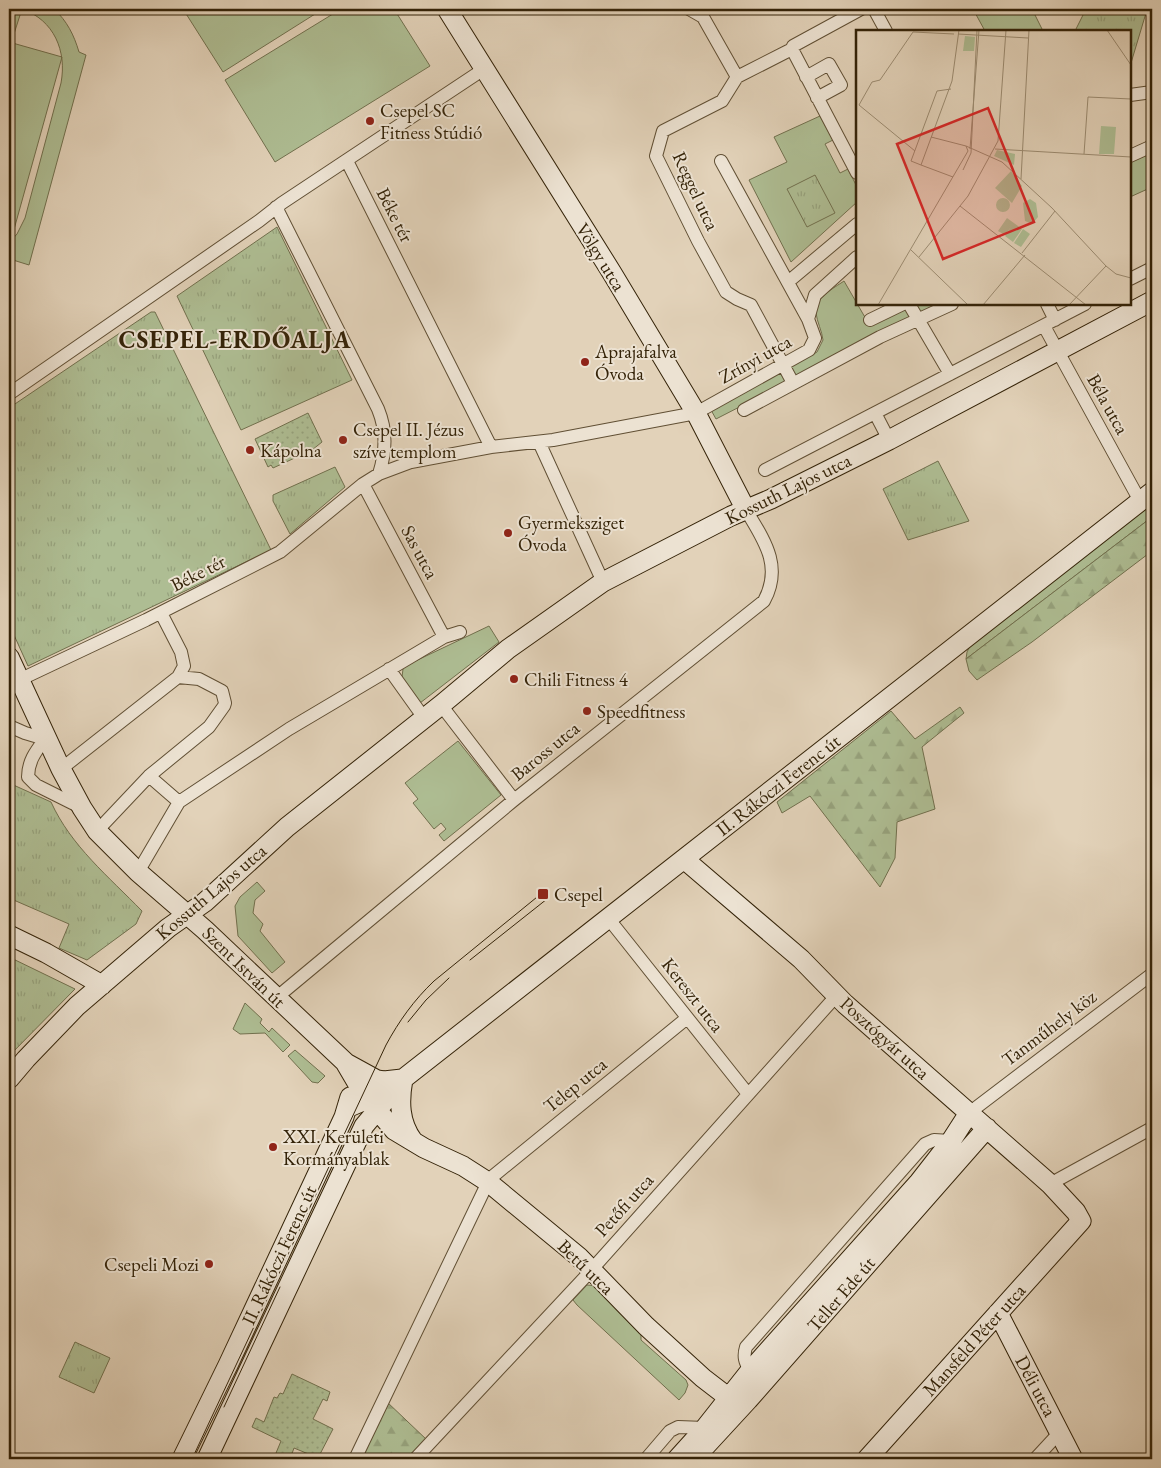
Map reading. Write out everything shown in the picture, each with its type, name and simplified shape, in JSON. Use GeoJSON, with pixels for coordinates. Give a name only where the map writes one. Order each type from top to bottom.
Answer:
{"type":"FeatureCollection","features":[{"type":"Feature","properties":{"kind":"street","name":"Völgy utca"},"geometry":{"type":"LineString","coordinates":[[447,9],[612,273],[696,413],[746,510]]}},
{"type":"Feature","properties":{"kind":"street"},"geometry":{"type":"LineString","coordinates":[[689,9],[703,17],[737,77],[792,49],[793,46],[861,9]]}},
{"type":"Feature","properties":{"kind":"street"},"geometry":{"type":"LineString","coordinates":[[874,9],[885,30]]}},
{"type":"Feature","properties":{"kind":"street"},"geometry":{"type":"LineString","coordinates":[[792,49],[856,171]]}},
{"type":"Feature","properties":{"kind":"street"},"geometry":{"type":"LineString","coordinates":[[806,77],[829,64],[837,78],[841,86],[817,98]]}},
{"type":"Feature","properties":{"kind":"street"},"geometry":{"type":"LineString","coordinates":[[9,394],[276,207],[484,69]]}},
{"type":"Feature","properties":{"kind":"street","name":"Reggel utca"},"geometry":{"type":"LineString","coordinates":[[737,77],[722,101],[663,131],[656,156],[726,292],[736,299],[751,305],[793,383]]}},
{"type":"Feature","properties":{"kind":"street"},"geometry":{"type":"LineString","coordinates":[[1131,95],[1152,92]]}},
{"type":"Feature","properties":{"kind":"street"},"geometry":{"type":"LineString","coordinates":[[1131,156],[1152,146]]}},
{"type":"Feature","properties":{"kind":"street","name":"Béke tér"},"geometry":{"type":"LineString","coordinates":[[347,161],[490,447]]}},
{"type":"Feature","properties":{"kind":"street"},"geometry":{"type":"LineString","coordinates":[[720,161],[808,319]]}},
{"type":"Feature","properties":{"kind":"street"},"geometry":{"type":"LineString","coordinates":[[276,207],[378,409],[386,440],[384,458],[379,474]]}},
{"type":"Feature","properties":{"kind":"street"},"geometry":{"type":"LineString","coordinates":[[788,282],[856,225]]}},
{"type":"Feature","properties":{"kind":"street","name":"Zrínyi utca"},"geometry":{"type":"LineString","coordinates":[[696,413],[805,353],[812,346],[814,334],[808,319],[815,295],[856,258]]}},
{"type":"Feature","properties":{"kind":"street"},"geometry":{"type":"LineString","coordinates":[[1131,279],[1152,268]]}},
{"type":"Feature","properties":{"kind":"street","name":"Kossuth Lajos utca"},"geometry":{"type":"LineString","coordinates":[[9,1079],[54,1028],[77,1006],[168,928],[205,902],[287,827],[441,705],[508,649],[603,582],[889,440],[1152,301]]}},
{"type":"Feature","properties":{"kind":"street"},"geometry":{"type":"LineString","coordinates":[[870,320],[901,305]]}},
{"type":"Feature","properties":{"kind":"street"},"geometry":{"type":"LineString","coordinates":[[910,305],[950,374]]}},
{"type":"Feature","properties":{"kind":"street"},"geometry":{"type":"LineString","coordinates":[[744,410],[793,383],[950,305]]}},
{"type":"Feature","properties":{"kind":"street","name":"Béla utca"},"geometry":{"type":"LineString","coordinates":[[1047,305],[1049,323],[1058,351],[1071,376],[1146,496]]}},
{"type":"Feature","properties":{"kind":"street","name":"Kossuth Lajos utca"},"geometry":{"type":"LineString","coordinates":[[765,470],[1083,305]]}},
{"type":"Feature","properties":{"kind":"street","name":"Béke tér"},"geometry":{"type":"LineString","coordinates":[[20,680],[161,613],[280,552],[363,484],[379,474],[411,462],[490,447],[540,442],[641,425],[696,413]]}},
{"type":"Feature","properties":{"kind":"street"},"geometry":{"type":"LineString","coordinates":[[875,413],[889,440]]}},
{"type":"Feature","properties":{"kind":"street"},"geometry":{"type":"LineString","coordinates":[[540,442],[603,582]]}},
{"type":"Feature","properties":{"kind":"street","name":"Sas utca"},"geometry":{"type":"LineString","coordinates":[[363,484],[444,637]]}},
{"type":"Feature","properties":{"kind":"street","name":"II. Rákóczi Ferenc út"},"geometry":{"type":"LineString","coordinates":[[207,1459],[364,1126],[372,1104],[379,1094],[403,1079],[1146,496]]}},
{"type":"Feature","properties":{"kind":"street","name":"Baross utca"},"geometry":{"type":"LineString","coordinates":[[276,998],[514,800],[764,601],[772,580],[772,566],[767,546],[746,510]]}},
{"type":"Feature","properties":{"kind":"street"},"geometry":{"type":"LineString","coordinates":[[61,769],[178,677],[184,666],[181,652],[161,613]]}},
{"type":"Feature","properties":{"kind":"street"},"geometry":{"type":"LineString","coordinates":[[138,872],[179,802],[289,729],[444,637],[460,632]]}},
{"type":"Feature","properties":{"kind":"street","name":"Szent István út"},"geometry":{"type":"LineString","coordinates":[[9,657],[61,769],[97,831],[138,872],[187,914],[346,1063],[376,1080],[403,1079]]}},
{"type":"Feature","properties":{"kind":"street"},"geometry":{"type":"LineString","coordinates":[[389,669],[424,718]]}},
{"type":"Feature","properties":{"kind":"street"},"geometry":{"type":"LineString","coordinates":[[97,831],[149,776],[209,726],[225,703],[222,692],[215,687],[199,679],[178,677]]}},
{"type":"Feature","properties":{"kind":"street"},"geometry":{"type":"LineString","coordinates":[[441,705],[514,800]]}},
{"type":"Feature","properties":{"kind":"street"},"geometry":{"type":"LineString","coordinates":[[9,726],[46,739],[34,753],[28,768],[28,777],[36,785],[82,808]]}},
{"type":"Feature","properties":{"kind":"street"},"geometry":{"type":"LineString","coordinates":[[149,776],[179,802]]}},
{"type":"Feature","properties":{"kind":"street","name":"Posztógyár utca"},"geometry":{"type":"LineString","coordinates":[[684,859],[801,959],[837,995],[1050,1184],[1076,1212],[1081,1221]]}},
{"type":"Feature","properties":{"kind":"street","name":"Kereszt utca"},"geometry":{"type":"LineString","coordinates":[[608,918],[748,1094]]}},
{"type":"Feature","properties":{"kind":"street"},"geometry":{"type":"LineString","coordinates":[[9,935],[46,953],[102,985]]}},
{"type":"Feature","properties":{"kind":"street","name":"Tanműhely köz"},"geometry":{"type":"LineString","coordinates":[[970,1113],[1152,974]]}},
{"type":"Feature","properties":{"kind":"street","name":"Petőfi utca"},"geometry":{"type":"LineString","coordinates":[[417,1458],[592,1270],[837,995]]}},
{"type":"Feature","properties":{"kind":"street","name":"Telep utca"},"geometry":{"type":"LineString","coordinates":[[488,1182],[496,1172],[687,1018]]}},
{"type":"Feature","properties":{"kind":"street"},"geometry":{"type":"LineString","coordinates":[[346,1063],[351,1089],[347,1108]]}},
{"type":"Feature","properties":{"kind":"street","name":"Szent István út"},"geometry":{"type":"LineString","coordinates":[[346,1063],[372,1104]]}},
{"type":"Feature","properties":{"kind":"street"},"geometry":{"type":"LineString","coordinates":[[403,1079],[400,1103],[402,1122],[414,1143]]}},
{"type":"Feature","properties":{"kind":"street","name":"II. Rákóczi Ferenc út"},"geometry":{"type":"LineString","coordinates":[[182,1459],[228,1365],[347,1108],[372,1104]]}},
{"type":"Feature","properties":{"kind":"street","name":"Betű utca"},"geometry":{"type":"LineString","coordinates":[[372,1104],[394,1130],[414,1143],[463,1166],[488,1182],[579,1257],[646,1326],[728,1398]]}},
{"type":"Feature","properties":{"kind":"street","name":"Teller Ede út"},"geometry":{"type":"LineString","coordinates":[[677,1459],[705,1428],[750,1371],[919,1182],[970,1113]]}},
{"type":"Feature","properties":{"kind":"street","name":"Teller Ede út"},"geometry":{"type":"LineString","coordinates":[[694,1459],[987,1128]]}},
{"type":"Feature","properties":{"kind":"street"},"geometry":{"type":"LineString","coordinates":[[1050,1184],[1152,1128]]}},
{"type":"Feature","properties":{"kind":"street"},"geometry":{"type":"LineString","coordinates":[[356,1143],[364,1135],[376,1129],[394,1130]]}},
{"type":"Feature","properties":{"kind":"street"},"geometry":{"type":"LineString","coordinates":[[355,1459],[488,1182]]}},
{"type":"Feature","properties":{"kind":"street","name":"Mansfeld Péter utca"},"geometry":{"type":"LineString","coordinates":[[867,1459],[1081,1221]]}},
{"type":"Feature","properties":{"kind":"street","name":"Déli utca"},"geometry":{"type":"LineString","coordinates":[[998,1313],[1073,1459]]}},
{"type":"Feature","properties":{"kind":"street"},"geometry":{"type":"LineString","coordinates":[[728,1398],[740,1401],[748,1400]]}},
{"type":"Feature","properties":{"kind":"street"},"geometry":{"type":"LineString","coordinates":[[646,1459],[670,1431],[678,1427],[705,1428]]}},
{"type":"Feature","properties":{"kind":"street"},"geometry":{"type":"LineString","coordinates":[[1035,1459],[1060,1432]]}},
{"type":"Feature","properties":{"kind":"green space"},"geometry":{"type":"Polygon","coordinates":[[[15,9],[22,9],[12,40],[9,39],[9,27],[15,9]]]}},
{"type":"Feature","properties":{"kind":"green space"},"geometry":{"type":"Polygon","coordinates":[[[22,9],[54,9],[70,29],[79,52],[86,55],[29,265],[13,260],[9,262],[9,243],[17,234],[25,218],[61,83],[62,59],[56,38],[50,29],[33,14],[22,9]]]}},
{"type":"Feature","properties":{"kind":"green space"},"geometry":{"type":"Polygon","coordinates":[[[183,9],[323,9],[223,72],[183,9]]]}},
{"type":"Feature","properties":{"kind":"green space"},"geometry":{"type":"Polygon","coordinates":[[[341,9],[394,9],[430,66],[275,162],[225,80],[341,9]]]}},
{"type":"Feature","properties":{"kind":"green space"},"geometry":{"type":"Polygon","coordinates":[[[973,9],[1032,9],[1042,30],[984,30],[973,9]]]}},
{"type":"Feature","properties":{"kind":"green space"},"geometry":{"type":"Polygon","coordinates":[[[1086,9],[1138,9],[1146,13],[1131,63],[1131,30],[1076,30],[1086,9]]]}},
{"type":"Feature","properties":{"kind":"green space"},"geometry":{"type":"Polygon","coordinates":[[[9,42],[62,57],[13,233],[9,232],[9,42]]]}},
{"type":"Feature","properties":{"kind":"green space"},"geometry":{"type":"Polygon","coordinates":[[[820,116],[833,140],[825,144],[840,173],[848,169],[856,185],[856,203],[791,262],[749,180],[787,162],[774,137],[820,116]]]}},
{"type":"Feature","properties":{"kind":"green space"},"geometry":{"type":"Polygon","coordinates":[[[1152,151],[1152,187],[1131,197],[1131,162],[1152,151]]]}},
{"type":"Feature","properties":{"kind":"green space"},"geometry":{"type":"Polygon","coordinates":[[[815,175],[835,213],[807,227],[787,189],[815,175]]]}},
{"type":"Feature","properties":{"kind":"green space"},"geometry":{"type":"Polygon","coordinates":[[[277,227],[352,380],[241,430],[177,296],[277,227]]]}},
{"type":"Feature","properties":{"kind":"green space"},"geometry":{"type":"Polygon","coordinates":[[[844,281],[856,305],[858,305],[870,326],[913,305],[938,305],[716,419],[711,410],[817,352],[823,340],[816,308],[821,298],[844,281]]]}},
{"type":"Feature","properties":{"kind":"green space"},"geometry":{"type":"Polygon","coordinates":[[[151,312],[155,312],[271,550],[28,666],[9,624],[9,408],[151,312]]]}},
{"type":"Feature","properties":{"kind":"green space"},"geometry":{"type":"Polygon","coordinates":[[[308,413],[322,442],[312,450],[273,468],[271,465],[268,467],[255,439],[308,413]]]}},
{"type":"Feature","properties":{"kind":"green space"},"geometry":{"type":"Polygon","coordinates":[[[938,461],[969,521],[908,540],[883,489],[938,461]]]}},
{"type":"Feature","properties":{"kind":"green space"},"geometry":{"type":"Polygon","coordinates":[[[335,467],[345,487],[290,534],[273,501],[273,495],[335,467]]]}},
{"type":"Feature","properties":{"kind":"green space"},"geometry":{"type":"Polygon","coordinates":[[[1152,503],[1152,517],[966,659],[971,644],[1152,503]]]}},
{"type":"Feature","properties":{"kind":"green space"},"geometry":{"type":"Polygon","coordinates":[[[1152,517],[1152,551],[1032,642],[977,680],[969,671],[966,659],[1152,517]]]}},
{"type":"Feature","properties":{"kind":"green space"},"geometry":{"type":"Polygon","coordinates":[[[489,626],[499,642],[420,703],[402,677],[403,669],[407,665],[489,626]]]}},
{"type":"Feature","properties":{"kind":"green space"},"geometry":{"type":"Polygon","coordinates":[[[960,707],[964,713],[922,747],[935,809],[897,822],[895,858],[880,887],[810,796],[782,813],[777,802],[891,711],[915,739],[960,707]]]}},
{"type":"Feature","properties":{"kind":"green space"},"geometry":{"type":"Polygon","coordinates":[[[458,741],[501,795],[444,841],[439,835],[446,829],[441,823],[434,829],[413,803],[418,799],[405,783],[458,741]]]}},
{"type":"Feature","properties":{"kind":"green space"},"geometry":{"type":"Polygon","coordinates":[[[9,783],[51,802],[59,818],[80,847],[142,911],[136,924],[87,960],[59,948],[69,924],[9,898],[9,783]]]}},
{"type":"Feature","properties":{"kind":"green space"},"geometry":{"type":"Polygon","coordinates":[[[257,882],[265,891],[255,900],[253,913],[263,924],[260,931],[285,962],[272,973],[238,936],[235,906],[240,897],[257,882]]]}},
{"type":"Feature","properties":{"kind":"green space"},"geometry":{"type":"Polygon","coordinates":[[[9,957],[75,989],[9,1056],[9,957]]]}},
{"type":"Feature","properties":{"kind":"green space"},"geometry":{"type":"Polygon","coordinates":[[[245,1003],[262,1019],[260,1023],[269,1032],[272,1028],[290,1045],[283,1052],[265,1033],[240,1034],[233,1029],[245,1003]]]}},
{"type":"Feature","properties":{"kind":"green space"},"geometry":{"type":"Polygon","coordinates":[[[295,1050],[325,1076],[318,1083],[312,1082],[288,1056],[295,1050]]]}},
{"type":"Feature","properties":{"kind":"green space"},"geometry":{"type":"Polygon","coordinates":[[[587,1285],[599,1286],[641,1333],[641,1340],[686,1380],[688,1385],[685,1393],[679,1400],[573,1300],[587,1285]]]}},
{"type":"Feature","properties":{"kind":"green space"},"geometry":{"type":"Polygon","coordinates":[[[75,1342],[110,1358],[94,1393],[59,1377],[75,1342]]]}},
{"type":"Feature","properties":{"kind":"green space"},"geometry":{"type":"Polygon","coordinates":[[[292,1374],[330,1392],[327,1401],[323,1399],[313,1419],[333,1429],[318,1458],[294,1448],[290,1459],[276,1453],[281,1441],[252,1427],[256,1418],[264,1422],[274,1397],[277,1398],[280,1393],[283,1394],[292,1374]]]}},
{"type":"Feature","properties":{"kind":"green space"},"geometry":{"type":"Polygon","coordinates":[[[386,1401],[427,1440],[410,1459],[359,1459],[386,1401]]]}},
{"type":"Feature","properties":{"kind":"tram line"},"geometry":{"type":"LineString","coordinates":[[192,1459],[386,1045],[396,1028],[413,1003],[434,981],[542,893]]}},
{"type":"Feature","properties":{"kind":"tram line"},"geometry":{"type":"LineString","coordinates":[[470,960],[547,899]]}},
{"type":"Feature","properties":{"kind":"tram line"},"geometry":{"type":"LineString","coordinates":[[408,1022],[426,1000],[449,978]]}},
{"type":"Feature","properties":{"kind":"tram line"},"geometry":{"type":"LineString","coordinates":[[224,1407],[280,1287]]}},
{"type":"Feature","properties":{"kind":"place","name":"Csepel SC Fitness Stúdió"},"geometry":{"type":"Point","coordinates":[370,121]}},
{"type":"Feature","properties":{"kind":"place","name":"Aprajafalva Óvoda"},"geometry":{"type":"Point","coordinates":[585,362]}},
{"type":"Feature","properties":{"kind":"place","name":"Csepel II. Jézus szíve templom"},"geometry":{"type":"Point","coordinates":[343,440]}},
{"type":"Feature","properties":{"kind":"place","name":"Kápolna"},"geometry":{"type":"Point","coordinates":[250,450]}},
{"type":"Feature","properties":{"kind":"place","name":"Gyermeksziget Óvoda"},"geometry":{"type":"Point","coordinates":[508,533]}},
{"type":"Feature","properties":{"kind":"place","name":"Chili Fitness 4"},"geometry":{"type":"Point","coordinates":[514,679]}},
{"type":"Feature","properties":{"kind":"place","name":"Speedfitness"},"geometry":{"type":"Point","coordinates":[587,711]}},
{"type":"Feature","properties":{"kind":"place","name":"Csepel"},"geometry":{"type":"Point","coordinates":[543,894]}},
{"type":"Feature","properties":{"kind":"place","name":"XXI. Kerületi Kormányablak"},"geometry":{"type":"Point","coordinates":[273,1147]}},
{"type":"Feature","properties":{"kind":"place","name":"Csepeli Mozi"},"geometry":{"type":"Point","coordinates":[209,1264]}},
{"type":"Feature","properties":{"kind":"district","name":"CSEPEL-ERDŐALJA"},"geometry":{"type":"Point","coordinates":[235,339]}}]}
